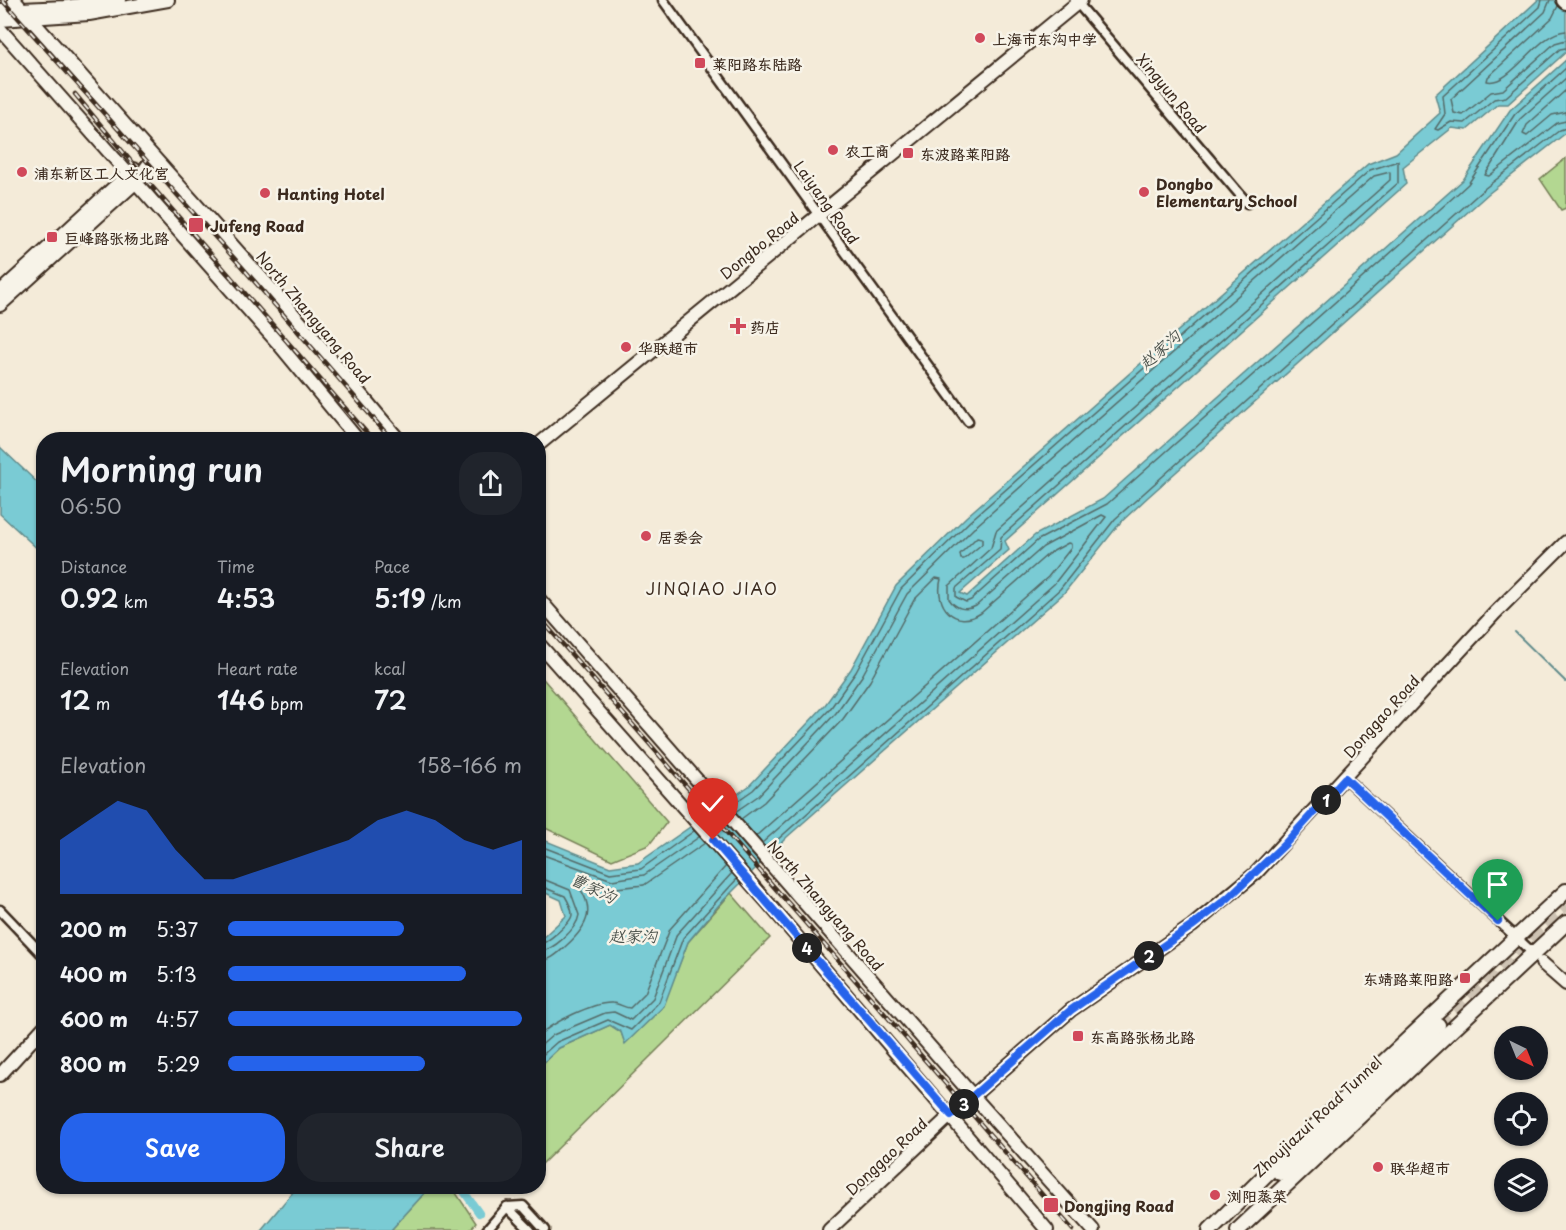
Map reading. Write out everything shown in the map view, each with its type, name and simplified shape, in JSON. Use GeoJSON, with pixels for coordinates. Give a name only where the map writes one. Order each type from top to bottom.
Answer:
{"type":"FeatureCollection","features":[{"type":"Feature","properties":{"kind":"main road"},"geometry":{"type":"LineString","coordinates":[[0,10],[119,0]]}},
{"type":"Feature","properties":{"kind":"main road"},"geometry":{"type":"LineString","coordinates":[[0,20],[22,9],[89,14],[168,0]]}},
{"type":"Feature","properties":{"kind":"main road","name":"Dongbo Road"},"geometry":{"type":"LineString","coordinates":[[546,438],[1078,1]]}},
{"type":"Feature","properties":{"kind":"main road","name":"North Zhangyang Road"},"geometry":{"type":"LineString","coordinates":[[22,9],[282,302],[392,432]]}},
{"type":"Feature","properties":{"kind":"main road"},"geometry":{"type":"LineString","coordinates":[[0,29],[277,342],[351,432]]}},
{"type":"Feature","properties":{"kind":"main road"},"geometry":{"type":"LineString","coordinates":[[0,292],[153,158]]}},
{"type":"Feature","properties":{"kind":"main road"},"geometry":{"type":"LineString","coordinates":[[0,305],[132,177]]}},
{"type":"Feature","properties":{"kind":"main road","name":"Donggao Road"},"geometry":{"type":"LineString","coordinates":[[829,1230],[951,1115],[1071,1010],[1192,926],[1228,898],[1284,845],[1487,622],[1566,542]]}},
{"type":"Feature","properties":{"kind":"main road","name":"North Zhangyang Road"},"geometry":{"type":"LineString","coordinates":[[546,607],[1093,1230]]}},
{"type":"Feature","properties":{"kind":"main road"},"geometry":{"type":"LineString","coordinates":[[546,652],[768,903],[1047,1230]]}},
{"type":"Feature","properties":{"kind":"main road"},"geometry":{"type":"LineString","coordinates":[[1210,1230],[1309,1132],[1566,891]]}},
{"type":"Feature","properties":{"kind":"main road"},"geometry":{"type":"LineString","coordinates":[[1238,1230],[1538,958],[1547,941],[1566,923]]}},
{"type":"Feature","properties":{"kind":"main road"},"geometry":{"type":"LineString","coordinates":[[1538,958],[1566,984]]}},
{"type":"Feature","properties":{"kind":"main road","name":"Zhoujiazui Road Tunnel"},"geometry":{"type":"LineString","coordinates":[[1217,1230],[1438,1025]]}},
{"type":"Feature","properties":{"kind":"main road"},"geometry":{"type":"LineString","coordinates":[[0,1075],[36,1036]]}},
{"type":"Feature","properties":{"kind":"street","name":"Laiyang Road"},"geometry":{"type":"LineString","coordinates":[[663,0],[969,421]]}},
{"type":"Feature","properties":{"kind":"street","name":"Xingyun Road"},"geometry":{"type":"LineString","coordinates":[[1078,1],[1247,204]]}},
{"type":"Feature","properties":{"kind":"street"},"geometry":{"type":"LineString","coordinates":[[1345,778],[1538,958]]}},
{"type":"Feature","properties":{"kind":"street"},"geometry":{"type":"LineString","coordinates":[[0,910],[36,948]]}},
{"type":"Feature","properties":{"kind":"street"},"geometry":{"type":"LineString","coordinates":[[487,1230],[507,1207],[523,1206],[545,1230]]}},
{"type":"Feature","properties":{"kind":"street"},"geometry":{"type":"LineString","coordinates":[[507,1207],[530,1230]]}},
{"type":"Feature","properties":{"kind":"green space"},"geometry":{"type":"Polygon","coordinates":[[[1566,158],[1566,208],[1561,210],[1540,179],[1566,158]]]}},
{"type":"Feature","properties":{"kind":"green space"},"geometry":{"type":"Polygon","coordinates":[[[546,682],[667,822],[649,845],[612,860],[546,828],[546,682]]]}},
{"type":"Feature","properties":{"kind":"green space"},"geometry":{"type":"Polygon","coordinates":[[[731,893],[770,938],[546,1160],[546,1060],[559,1048],[610,1025],[621,1032],[625,1043],[662,1008],[688,942],[731,893]]]}},
{"type":"Feature","properties":{"kind":"green space"},"geometry":{"type":"Polygon","coordinates":[[[424,1194],[457,1194],[476,1223],[470,1230],[391,1230],[424,1194]]]}},
{"type":"Feature","properties":{"kind":"water","name":"赵家沟"},"geometry":{"type":"Polygon","coordinates":[[[1538,0],[1566,0],[1566,52],[1508,104],[1498,104],[1467,130],[1452,128],[1403,167],[1406,184],[1005,541],[1009,550],[960,593],[967,596],[1035,535],[1103,499],[1463,180],[1510,110],[1566,60],[1566,133],[1488,194],[1148,497],[1120,523],[1064,593],[787,837],[718,906],[688,942],[664,1006],[625,1044],[621,1032],[610,1025],[559,1048],[546,1060],[546,935],[566,916],[561,900],[546,893],[546,841],[610,867],[638,863],[749,786],[825,705],[851,669],[896,586],[966,517],[1368,164],[1396,153],[1440,113],[1435,95],[1538,0]]]}},
{"type":"Feature","properties":{"kind":"water"},"geometry":{"type":"Polygon","coordinates":[[[0,447],[36,481],[36,547],[0,514],[0,447]]]}},
{"type":"Feature","properties":{"kind":"water"},"geometry":{"type":"Polygon","coordinates":[[[291,1194],[424,1194],[391,1230],[261,1230],[291,1194]]]}},
{"type":"Feature","properties":{"kind":"waterway"},"geometry":{"type":"LineString","coordinates":[[1515,632],[1566,682]]}},
{"type":"Feature","properties":{"kind":"waterway"},"geometry":{"type":"LineString","coordinates":[[466,1194],[479,1213]]}},
{"type":"Feature","properties":{"kind":"tunnel"},"geometry":{"type":"LineString","coordinates":[[1438,1025],[1566,904]]}},
{"type":"Feature","properties":{"kind":"railway"},"geometry":{"type":"LineString","coordinates":[[2,0],[242,267],[385,432]]}},
{"type":"Feature","properties":{"kind":"railway"},"geometry":{"type":"LineString","coordinates":[[75,94],[148,182],[366,432]]}},
{"type":"Feature","properties":{"kind":"railway"},"geometry":{"type":"LineString","coordinates":[[546,625],[1073,1230]]}},
{"type":"Feature","properties":{"kind":"place","name":"上海市东沟中学"},"geometry":{"type":"Point","coordinates":[980,38]}},
{"type":"Feature","properties":{"kind":"place","name":"莱阳路东陆路"},"geometry":{"type":"Point","coordinates":[700,63]}},
{"type":"Feature","properties":{"kind":"place","name":"农工商"},"geometry":{"type":"Point","coordinates":[833,150]}},
{"type":"Feature","properties":{"kind":"place","name":"东波路莱阳路"},"geometry":{"type":"Point","coordinates":[908,153]}},
{"type":"Feature","properties":{"kind":"place","name":"浦东新区工人文化宫"},"geometry":{"type":"Point","coordinates":[22,172]}},
{"type":"Feature","properties":{"kind":"place","name":"Dongbo Elementary School"},"geometry":{"type":"Point","coordinates":[1144,192]}},
{"type":"Feature","properties":{"kind":"place","name":"Hanting Hotel"},"geometry":{"type":"Point","coordinates":[265,193]}},
{"type":"Feature","properties":{"kind":"place","name":"Jufeng Road"},"geometry":{"type":"Point","coordinates":[196,225]}},
{"type":"Feature","properties":{"kind":"place","name":"巨峰路张杨北路"},"geometry":{"type":"Point","coordinates":[52,237]}},
{"type":"Feature","properties":{"kind":"place","name":"药店"},"geometry":{"type":"Point","coordinates":[738,326]}},
{"type":"Feature","properties":{"kind":"place","name":"华联超市"},"geometry":{"type":"Point","coordinates":[626,347]}},
{"type":"Feature","properties":{"kind":"place","name":"居委会"},"geometry":{"type":"Point","coordinates":[646,536]}},
{"type":"Feature","properties":{"kind":"place","name":"东靖路莱阳路"},"geometry":{"type":"Point","coordinates":[1465,978]}},
{"type":"Feature","properties":{"kind":"place","name":"东高路张杨北路"},"geometry":{"type":"Point","coordinates":[1078,1036]}},
{"type":"Feature","properties":{"kind":"place","name":"联华超市"},"geometry":{"type":"Point","coordinates":[1378,1167]}},
{"type":"Feature","properties":{"kind":"place","name":"浏阳蒸菜"},"geometry":{"type":"Point","coordinates":[1215,1195]}},
{"type":"Feature","properties":{"kind":"place","name":"Dongjing Road"},"geometry":{"type":"Point","coordinates":[1051,1205]}},
{"type":"Feature","properties":{"kind":"district","name":"JINQIAO JIAO"},"geometry":{"type":"Point","coordinates":[712,588]}},
{"type":"Feature","properties":{"kind":"route"},"geometry":{"type":"LineString","coordinates":[[713,840],[951,1115],[1071,1010],[1192,926],[1228,898],[1284,845],[1345,778],[1498,921]]}},
{"type":"Feature","properties":{"kind":"water label","name":"曹家沟"},"geometry":{"type":"Point","coordinates":[594,887]}}]}
